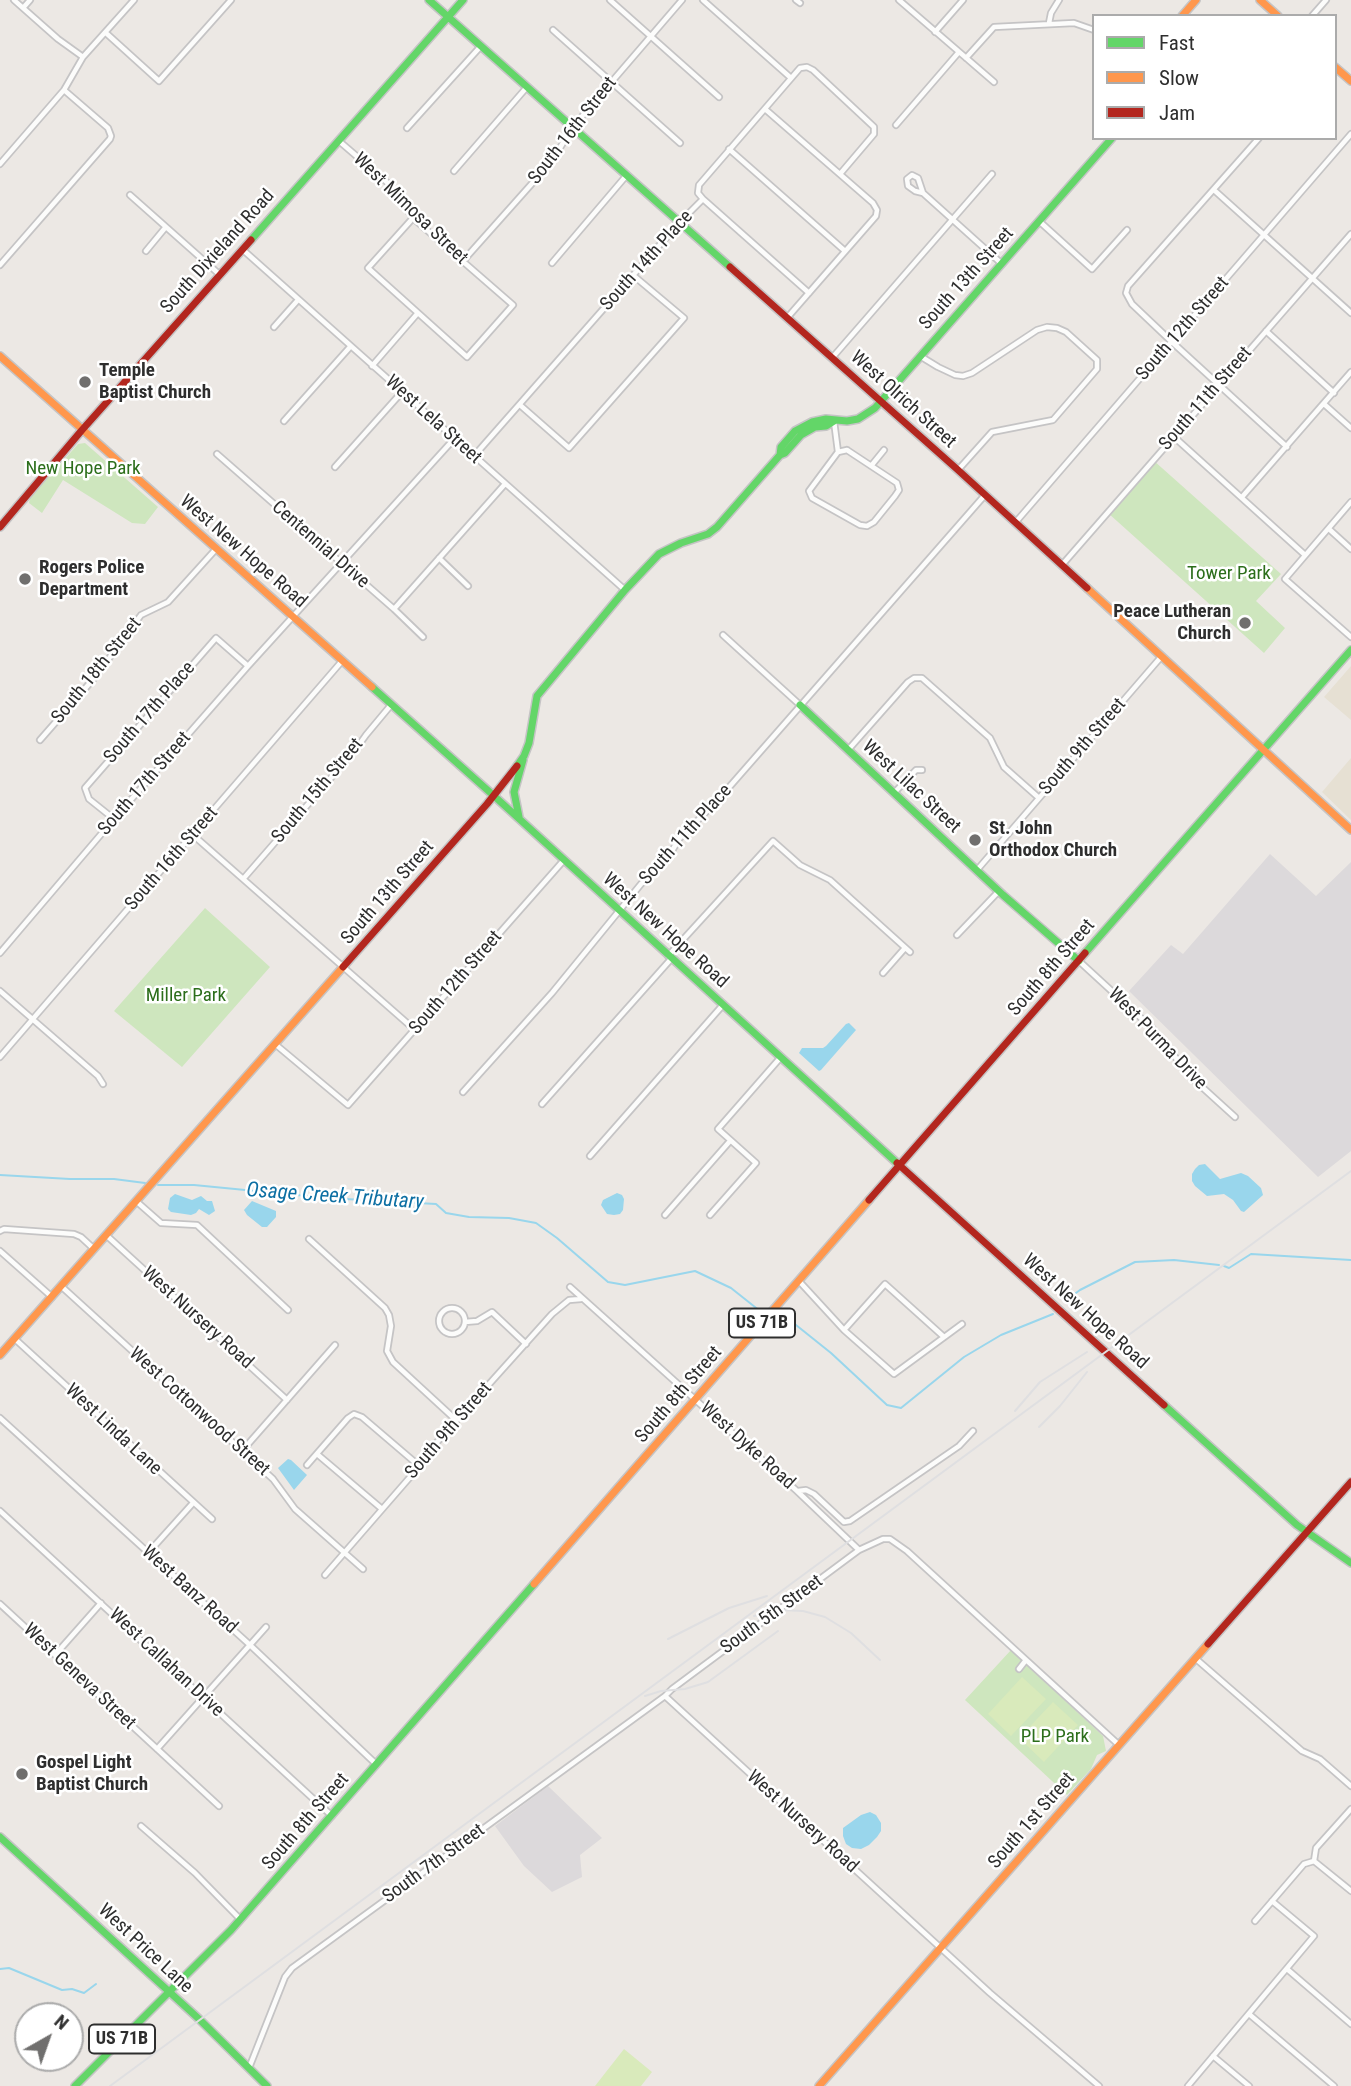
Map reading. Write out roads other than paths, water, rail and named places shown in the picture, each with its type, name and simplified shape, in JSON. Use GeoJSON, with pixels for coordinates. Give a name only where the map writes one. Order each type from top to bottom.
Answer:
{"type":"FeatureCollection","features":[{"type":"Feature","properties":{"kind":"main road","name":"West Olrich Street"},"geometry":{"type":"LineString","coordinates":[[429,0],[958,470],[1351,830]]}},
{"type":"Feature","properties":{"kind":"main road","name":"South Dixieland Road"},"geometry":{"type":"LineString","coordinates":[[0,527],[219,274],[463,0]]}},
{"type":"Feature","properties":{"kind":"main road"},"geometry":{"type":"LineString","coordinates":[[1184,14],[1196,0]]}},
{"type":"Feature","properties":{"kind":"main road"},"geometry":{"type":"LineString","coordinates":[[1260,0],[1276,14]]}},
{"type":"Feature","properties":{"kind":"main road"},"geometry":{"type":"LineString","coordinates":[[1337,69],[1351,81]]}},
{"type":"Feature","properties":{"kind":"main road","name":"South 13th Street"},"geometry":{"type":"LineString","coordinates":[[0,1356],[493,795],[524,756],[529,743],[537,696],[625,590],[659,554],[708,534],[717,527],[780,455],[781,447],[795,431],[812,422],[826,419],[858,419],[881,402],[1110,140]]}},
{"type":"Feature","properties":{"kind":"main road","name":"West New Hope Road"},"geometry":{"type":"LineString","coordinates":[[0,356],[493,795],[1172,1413],[1307,1532],[1351,1563]]}},
{"type":"Feature","properties":{"kind":"main road","name":"South 8th Street"},"geometry":{"type":"LineString","coordinates":[[75,2086],[241,1919],[1351,650]]}},
{"type":"Feature","properties":{"kind":"main road","name":"West Lilac Street"},"geometry":{"type":"LineString","coordinates":[[800,705],[999,891],[1079,961]]}},
{"type":"Feature","properties":{"kind":"main road"},"geometry":{"type":"LineString","coordinates":[[519,819],[514,792],[524,756]]}},
{"type":"Feature","properties":{"kind":"main road","name":"South 1st Street"},"geometry":{"type":"LineString","coordinates":[[818,2086],[1351,1482]]}},
{"type":"Feature","properties":{"kind":"main road","name":"West Price Lane"},"geometry":{"type":"LineString","coordinates":[[0,1837],[267,2086]]}},
{"type":"Feature","properties":{"kind":"street"},"geometry":{"type":"LineString","coordinates":[[14,0],[83,57]]}},
{"type":"Feature","properties":{"kind":"street"},"geometry":{"type":"LineString","coordinates":[[23,8],[30,0]]}},
{"type":"Feature","properties":{"kind":"street"},"geometry":{"type":"LineString","coordinates":[[0,164],[64,90],[83,57],[134,0]]}},
{"type":"Feature","properties":{"kind":"street"},"geometry":{"type":"LineString","coordinates":[[106,33],[159,81],[231,0]]}},
{"type":"Feature","properties":{"kind":"street"},"geometry":{"type":"LineString","coordinates":[[610,0],[719,97]]}},
{"type":"Feature","properties":{"kind":"street","name":"South 16th Street"},"geometry":{"type":"LineString","coordinates":[[463,261],[552,161],[572,128],[682,0]]}},
{"type":"Feature","properties":{"kind":"street"},"geometry":{"type":"LineString","coordinates":[[703,0],[791,78]]}},
{"type":"Feature","properties":{"kind":"street"},"geometry":{"type":"LineString","coordinates":[[899,0],[994,82]]}},
{"type":"Feature","properties":{"kind":"street"},"geometry":{"type":"LineString","coordinates":[[935,32],[963,0]]}},
{"type":"Feature","properties":{"kind":"street"},"geometry":{"type":"LineString","coordinates":[[1049,23],[1051,13],[1059,0]]}},
{"type":"Feature","properties":{"kind":"street"},"geometry":{"type":"LineString","coordinates":[[1314,14],[1326,0]]}},
{"type":"Feature","properties":{"kind":"street"},"geometry":{"type":"LineString","coordinates":[[966,58],[995,27],[1074,23],[1092,29]]}},
{"type":"Feature","properties":{"kind":"street"},"geometry":{"type":"LineString","coordinates":[[553,30],[680,143]]}},
{"type":"Feature","properties":{"kind":"street"},"geometry":{"type":"LineString","coordinates":[[407,128],[481,46]]}},
{"type":"Feature","properties":{"kind":"street"},"geometry":{"type":"LineString","coordinates":[[896,125],[959,52]]}},
{"type":"Feature","properties":{"kind":"street","name":"South 14th Place"},"geometry":{"type":"LineString","coordinates":[[474,456],[703,199],[698,193],[699,185],[800,68],[813,70],[873,124],[874,132],[840,174]]}},
{"type":"Feature","properties":{"kind":"street"},"geometry":{"type":"LineString","coordinates":[[454,171],[527,88]]}},
{"type":"Feature","properties":{"kind":"street"},"geometry":{"type":"LineString","coordinates":[[0,265],[110,139],[108,128],[64,90]]}},
{"type":"Feature","properties":{"kind":"street"},"geometry":{"type":"LineString","coordinates":[[765,108],[873,203],[877,210],[876,216],[787,318]]}},
{"type":"Feature","properties":{"kind":"street","name":"South 12th Street"},"geometry":{"type":"LineString","coordinates":[[1015,523],[1351,134]]}},
{"type":"Feature","properties":{"kind":"street"},"geometry":{"type":"LineString","coordinates":[[1257,140],[1128,286],[1126,293],[1172,342],[1287,447]]}},
{"type":"Feature","properties":{"kind":"street","name":"West Mimosa Street"},"geometry":{"type":"LineString","coordinates":[[339,141],[388,184],[413,218],[513,305],[467,357],[418,314]]}},
{"type":"Feature","properties":{"kind":"street"},"geometry":{"type":"LineString","coordinates":[[729,149],[845,251]]}},
{"type":"Feature","properties":{"kind":"street"},"geometry":{"type":"LineString","coordinates":[[832,358],[992,174]]}},
{"type":"Feature","properties":{"kind":"street"},"geometry":{"type":"LineString","coordinates":[[552,263],[626,176]]}},
{"type":"Feature","properties":{"kind":"street"},"geometry":{"type":"LineString","coordinates":[[1214,190],[1351,313]]}},
{"type":"Feature","properties":{"kind":"street"},"geometry":{"type":"LineString","coordinates":[[923,193],[1002,264]]}},
{"type":"Feature","properties":{"kind":"street"},"geometry":{"type":"LineString","coordinates":[[130,195],[219,274]]}},
{"type":"Feature","properties":{"kind":"street"},"geometry":{"type":"LineString","coordinates":[[703,199],[809,293]]}},
{"type":"Feature","properties":{"kind":"street"},"geometry":{"type":"LineString","coordinates":[[372,366],[418,314],[368,268],[413,218]]}},
{"type":"Feature","properties":{"kind":"street"},"geometry":{"type":"LineString","coordinates":[[1039,222],[1092,270],[1127,230]]}},
{"type":"Feature","properties":{"kind":"street"},"geometry":{"type":"LineString","coordinates":[[146,251],[165,228]]}},
{"type":"Feature","properties":{"kind":"street","name":"South 11th Street"},"geometry":{"type":"LineString","coordinates":[[1061,566],[1351,234]]}},
{"type":"Feature","properties":{"kind":"street","name":"West Lela Street"},"geometry":{"type":"LineString","coordinates":[[242,248],[625,590]]}},
{"type":"Feature","properties":{"kind":"street"},"geometry":{"type":"LineString","coordinates":[[520,405],[569,448],[684,318],[634,275]]}},
{"type":"Feature","properties":{"kind":"street"},"geometry":{"type":"LineString","coordinates":[[274,327],[298,300]]}},
{"type":"Feature","properties":{"kind":"street"},"geometry":{"type":"LineString","coordinates":[[920,356],[938,368],[963,376],[972,373],[1037,330],[1047,327],[1066,332],[1097,360],[1097,369],[1053,420],[992,432],[958,470]]}},
{"type":"Feature","properties":{"kind":"street"},"geometry":{"type":"LineString","coordinates":[[1266,331],[1334,393]]}},
{"type":"Feature","properties":{"kind":"street"},"geometry":{"type":"LineString","coordinates":[[284,421],[350,346]]}},
{"type":"Feature","properties":{"kind":"street"},"geometry":{"type":"LineString","coordinates":[[1242,497],[1351,372]]}},
{"type":"Feature","properties":{"kind":"street"},"geometry":{"type":"LineString","coordinates":[[335,467],[402,392]]}},
{"type":"Feature","properties":{"kind":"street"},"geometry":{"type":"LineString","coordinates":[[1324,404],[1351,428]]}},
{"type":"Feature","properties":{"kind":"street"},"geometry":{"type":"LineString","coordinates":[[834,421],[838,452]]}},
{"type":"Feature","properties":{"kind":"street"},"geometry":{"type":"LineString","coordinates":[[1173,436],[1305,555]]}},
{"type":"Feature","properties":{"kind":"street"},"geometry":{"type":"LineString","coordinates":[[293,616],[454,439]]}},
{"type":"Feature","properties":{"kind":"street"},"geometry":{"type":"LineString","coordinates":[[847,450],[897,483],[899,490],[895,496],[874,522],[867,526],[860,525],[812,498],[808,491],[838,452],[847,450]]}},
{"type":"Feature","properties":{"kind":"street"},"geometry":{"type":"LineString","coordinates":[[871,466],[884,450]]}},
{"type":"Feature","properties":{"kind":"street","name":"Centennial Drive"},"geometry":{"type":"LineString","coordinates":[[217,454],[423,637]]}},
{"type":"Feature","properties":{"kind":"street"},"geometry":{"type":"LineString","coordinates":[[394,609],[505,484]]}},
{"type":"Feature","properties":{"kind":"street","name":"South 11th Place"},"geometry":{"type":"LineString","coordinates":[[463,1092],[552,993],[641,884],[666,861],[679,839],[717,801],[985,495]]}},
{"type":"Feature","properties":{"kind":"street"},"geometry":{"type":"LineString","coordinates":[[1351,502],[1286,579],[1351,637]]}},
{"type":"Feature","properties":{"kind":"street"},"geometry":{"type":"LineString","coordinates":[[1329,529],[1351,549]]}},
{"type":"Feature","properties":{"kind":"street","name":"South 18th Street"},"geometry":{"type":"LineString","coordinates":[[40,740],[96,676],[141,615],[169,602],[216,549]]}},
{"type":"Feature","properties":{"kind":"street"},"geometry":{"type":"LineString","coordinates":[[439,558],[468,586]]}},
{"type":"Feature","properties":{"kind":"street","name":"South 17th Street"},"geometry":{"type":"LineString","coordinates":[[0,953],[293,616]]}},
{"type":"Feature","properties":{"kind":"street","name":"West Lilac Street"},"geometry":{"type":"LineString","coordinates":[[723,635],[800,705]]}},
{"type":"Feature","properties":{"kind":"street","name":"South 17th Place"},"geometry":{"type":"LineString","coordinates":[[114,820],[89,799],[85,788],[216,638],[248,666]]}},
{"type":"Feature","properties":{"kind":"street","name":"South 9th Street"},"geometry":{"type":"LineString","coordinates":[[977,870],[1162,656]]}},
{"type":"Feature","properties":{"kind":"street","name":"South 16th Street"},"geometry":{"type":"LineString","coordinates":[[0,1057],[343,660]]}},
{"type":"Feature","properties":{"kind":"street"},"geometry":{"type":"LineString","coordinates":[[848,751],[908,682],[914,678],[922,678],[990,738],[1004,768],[1039,798]]}},
{"type":"Feature","properties":{"kind":"street","name":"South 15th Street"},"geometry":{"type":"LineString","coordinates":[[244,878],[356,749],[391,704]]}},
{"type":"Feature","properties":{"kind":"street"},"geometry":{"type":"LineString","coordinates":[[894,793],[916,770],[922,770]]}},
{"type":"Feature","properties":{"kind":"street"},"geometry":{"type":"LineString","coordinates":[[193,835],[415,1030]]}},
{"type":"Feature","properties":{"kind":"street"},"geometry":{"type":"LineString","coordinates":[[542,1104],[773,841],[800,865],[830,880],[910,952]]}},
{"type":"Feature","properties":{"kind":"street","name":"South 12th Street"},"geometry":{"type":"LineString","coordinates":[[275,1044],[348,1105],[564,860]]}},
{"type":"Feature","properties":{"kind":"street"},"geometry":{"type":"LineString","coordinates":[[957,935],[999,891]]}},
{"type":"Feature","properties":{"kind":"street"},"geometry":{"type":"LineString","coordinates":[[883,973],[905,948]]}},
{"type":"Feature","properties":{"kind":"street","name":"West Purma Drive"},"geometry":{"type":"LineString","coordinates":[[1079,961],[1153,1029],[1191,1077],[1235,1117]]}},
{"type":"Feature","properties":{"kind":"street"},"geometry":{"type":"LineString","coordinates":[[0,990],[98,1076],[103,1084]]}},
{"type":"Feature","properties":{"kind":"street"},"geometry":{"type":"LineString","coordinates":[[590,1156],[722,1005]]}},
{"type":"Feature","properties":{"kind":"street"},"geometry":{"type":"LineString","coordinates":[[710,1215],[756,1163],[718,1129],[781,1058]]}},
{"type":"Feature","properties":{"kind":"street"},"geometry":{"type":"LineString","coordinates":[[665,1215],[730,1141]]}},
{"type":"Feature","properties":{"kind":"street"},"geometry":{"type":"LineString","coordinates":[[136,1201],[161,1223],[197,1225],[288,1310]]}},
{"type":"Feature","properties":{"kind":"street"},"geometry":{"type":"LineString","coordinates":[[0,1231],[4,1229],[74,1234],[94,1249]]}},
{"type":"Feature","properties":{"kind":"street","name":"West Nursery Road"},"geometry":{"type":"LineString","coordinates":[[106,1235],[287,1400]]}},
{"type":"Feature","properties":{"kind":"street"},"geometry":{"type":"LineString","coordinates":[[309,1240],[385,1308],[391,1326],[387,1352],[393,1362],[456,1420]]}},
{"type":"Feature","properties":{"kind":"street"},"geometry":{"type":"LineString","coordinates":[[0,1251],[52,1297]]}},
{"type":"Feature","properties":{"kind":"street"},"geometry":{"type":"LineString","coordinates":[[799,1281],[844,1330],[894,1374],[962,1324]]}},
{"type":"Feature","properties":{"kind":"street"},"geometry":{"type":"LineString","coordinates":[[844,1330],[885,1284],[944,1337]]}},
{"type":"Feature","properties":{"kind":"street","name":"West Cottonwood Street"},"geometry":{"type":"LineString","coordinates":[[61,1286],[273,1479],[295,1509],[363,1569]]}},
{"type":"Feature","properties":{"kind":"street","name":"West Dyke Road"},"geometry":{"type":"LineString","coordinates":[[570,1287],[859,1550]]}},
{"type":"Feature","properties":{"kind":"street","name":"South 9th Street"},"geometry":{"type":"LineString","coordinates":[[324,1575],[411,1476],[417,1464],[552,1314],[569,1300],[582,1299]]}},
{"type":"Feature","properties":{"kind":"street"},"geometry":{"type":"LineString","coordinates":[[454,1308],[463,1314],[465,1322],[460,1331],[452,1333],[443,1329],[440,1321],[445,1311],[454,1308]]}},
{"type":"Feature","properties":{"kind":"street"},"geometry":{"type":"LineString","coordinates":[[465,1322],[477,1321],[492,1312],[526,1344]]}},
{"type":"Feature","properties":{"kind":"street","name":"West Linda Lane"},"geometry":{"type":"LineString","coordinates":[[15,1339],[212,1519]]}},
{"type":"Feature","properties":{"kind":"street"},"geometry":{"type":"LineString","coordinates":[[242,1451],[335,1345]]}},
{"type":"Feature","properties":{"kind":"street"},"geometry":{"type":"LineString","coordinates":[[307,1465],[354,1414],[362,1417],[417,1464]]}},
{"type":"Feature","properties":{"kind":"street","name":"West Banz Road"},"geometry":{"type":"LineString","coordinates":[[0,1419],[250,1645],[376,1764]]}},
{"type":"Feature","properties":{"kind":"street"},"geometry":{"type":"LineString","coordinates":[[797,1491],[806,1490],[814,1494],[844,1522],[850,1521],[959,1446],[973,1431]]}},
{"type":"Feature","properties":{"kind":"street"},"geometry":{"type":"LineString","coordinates":[[317,1454],[382,1509]]}},
{"type":"Feature","properties":{"kind":"street"},"geometry":{"type":"LineString","coordinates":[[148,1553],[192,1503]]}},
{"type":"Feature","properties":{"kind":"street","name":"West Callahan Drive"},"geometry":{"type":"LineString","coordinates":[[0,1511],[332,1816]]}},
{"type":"Feature","properties":{"kind":"street","name":"South 5th Street"},"geometry":{"type":"LineString","coordinates":[[665,1696],[859,1550],[883,1539],[890,1539],[907,1551],[1026,1660]]}},
{"type":"Feature","properties":{"kind":"street"},"geometry":{"type":"LineString","coordinates":[[55,1655],[101,1603]]}},
{"type":"Feature","properties":{"kind":"street","name":"West Geneva Street"},"geometry":{"type":"LineString","coordinates":[[0,1604],[219,1806]]}},
{"type":"Feature","properties":{"kind":"street"},"geometry":{"type":"LineString","coordinates":[[158,1749],[266,1627]]}},
{"type":"Feature","properties":{"kind":"street"},"geometry":{"type":"LineString","coordinates":[[1195,1658],[1302,1751],[1320,1759],[1351,1786]]}},
{"type":"Feature","properties":{"kind":"street"},"geometry":{"type":"LineString","coordinates":[[1019,1669],[1026,1660],[1119,1745]]}},
{"type":"Feature","properties":{"kind":"street","name":"West Nursery Road"},"geometry":{"type":"LineString","coordinates":[[665,1696],[990,1993],[1099,2086]]}},
{"type":"Feature","properties":{"kind":"street","name":"South 7th Street"},"geometry":{"type":"LineString","coordinates":[[249,2068],[285,1978],[292,1968],[665,1696]]}},
{"type":"Feature","properties":{"kind":"street"},"geometry":{"type":"LineString","coordinates":[[1314,1861],[1316,1849],[1351,1809]]}},
{"type":"Feature","properties":{"kind":"street"},"geometry":{"type":"LineString","coordinates":[[141,1826],[195,1873],[241,1919]]}},
{"type":"Feature","properties":{"kind":"street"},"geometry":{"type":"LineString","coordinates":[[1314,1861],[1351,1891]]}},
{"type":"Feature","properties":{"kind":"street"},"geometry":{"type":"LineString","coordinates":[[1255,1921],[1304,1864],[1314,1861]]}},
{"type":"Feature","properties":{"kind":"street"},"geometry":{"type":"LineString","coordinates":[[1188,2086],[1314,1936],[1272,1901]]}},
{"type":"Feature","properties":{"kind":"street"},"geometry":{"type":"LineString","coordinates":[[1287,1969],[1351,2024]]}},
{"type":"Feature","properties":{"kind":"street"},"geometry":{"type":"LineString","coordinates":[[1249,2014],[1334,2086]]}},
{"type":"Feature","properties":{"kind":"street"},"geometry":{"type":"LineString","coordinates":[[1213,2056],[1249,2086]]}},
{"type":"Feature","properties":{"kind":"water"},"geometry":{"type":"Polygon","coordinates":[[[849,1023],[856,1030],[821,1070],[799,1053],[802,1048],[823,1048],[849,1023]]]}},
{"type":"Feature","properties":{"kind":"water"},"geometry":{"type":"Polygon","coordinates":[[[1205,1164],[1220,1179],[1241,1173],[1248,1176],[1261,1188],[1263,1195],[1244,1212],[1224,1194],[1207,1196],[1192,1181],[1195,1169],[1205,1164]]]}},
{"type":"Feature","properties":{"kind":"water"},"geometry":{"type":"Polygon","coordinates":[[[617,1193],[624,1199],[623,1210],[620,1214],[607,1214],[601,1205],[603,1200],[617,1193]]]}},
{"type":"Feature","properties":{"kind":"water"},"geometry":{"type":"Polygon","coordinates":[[[175,1194],[192,1200],[201,1196],[212,1201],[215,1211],[209,1215],[199,1209],[191,1215],[171,1212],[168,1209],[170,1198],[175,1194]]]}},
{"type":"Feature","properties":{"kind":"water"},"geometry":{"type":"Polygon","coordinates":[[[252,1201],[276,1211],[276,1217],[267,1227],[262,1227],[244,1210],[252,1201]]]}},
{"type":"Feature","properties":{"kind":"water"},"geometry":{"type":"Polygon","coordinates":[[[288,1459],[307,1475],[294,1490],[278,1468],[288,1459]]]}},
{"type":"Feature","properties":{"kind":"water"},"geometry":{"type":"Polygon","coordinates":[[[870,1812],[876,1815],[881,1823],[881,1831],[869,1845],[861,1849],[852,1848],[846,1844],[843,1828],[870,1812]]]}},
{"type":"Feature","properties":{"kind":"waterway","name":"Osage Creek Tributary"},"geometry":{"type":"LineString","coordinates":[[0,1175],[114,1179],[145,1183]]}},
{"type":"Feature","properties":{"kind":"waterway","name":"Osage Creek Tributary"},"geometry":{"type":"LineString","coordinates":[[158,1185],[194,1185],[327,1198],[436,1204],[446,1213],[536,1223],[608,1282],[625,1285],[695,1271],[731,1288],[765,1315]]}},
{"type":"Feature","properties":{"kind":"waterway","name":"Osage Creek Tributary"},"geometry":{"type":"LineString","coordinates":[[1224,1266],[1229,1268],[1251,1254],[1351,1260]]}},
{"type":"Feature","properties":{"kind":"waterway","name":"Osage Creek Tributary"},"geometry":{"type":"LineString","coordinates":[[1065,1301],[1080,1290],[1135,1262],[1174,1260],[1219,1265]]}},
{"type":"Feature","properties":{"kind":"waterway","name":"Osage Creek Tributary"},"geometry":{"type":"LineString","coordinates":[[770,1318],[776,1322],[791,1321],[831,1353],[887,1405],[901,1408],[964,1357],[1001,1335],[1053,1314]]}},
{"type":"Feature","properties":{"kind":"waterway"},"geometry":{"type":"LineString","coordinates":[[0,1969],[9,1968],[62,1990],[72,1989],[84,1993],[96,1984]]}},
{"type":"Feature","properties":{"kind":"railway"},"geometry":{"type":"LineString","coordinates":[[110,2086],[1351,1171]]}},
{"type":"Feature","properties":{"kind":"railway"},"geometry":{"type":"LineString","coordinates":[[1015,1411],[1040,1382],[1087,1352]]}},
{"type":"Feature","properties":{"kind":"railway"},"geometry":{"type":"LineString","coordinates":[[1039,1427],[1087,1372]]}},
{"type":"Feature","properties":{"kind":"railway"},"geometry":{"type":"LineString","coordinates":[[668,1639],[729,1608],[767,1596]]}},
{"type":"Feature","properties":{"kind":"railway"},"geometry":{"type":"LineString","coordinates":[[754,1616],[780,1610],[803,1611],[825,1617],[851,1633],[880,1660]]}},
{"type":"Feature","properties":{"kind":"railway"},"geometry":{"type":"LineString","coordinates":[[645,1696],[708,1682],[778,1631]]}},
{"type":"Feature","properties":{"kind":"place","name":"Temple Baptist Church"},"geometry":{"type":"Point","coordinates":[85,382]}},
{"type":"Feature","properties":{"kind":"place","name":"Rogers Police Department"},"geometry":{"type":"Point","coordinates":[25,579]}},
{"type":"Feature","properties":{"kind":"place","name":"Peace Lutheran Church"},"geometry":{"type":"Point","coordinates":[1245,623]}},
{"type":"Feature","properties":{"kind":"place","name":"St. John Orthodox Church"},"geometry":{"type":"Point","coordinates":[975,840]}},
{"type":"Feature","properties":{"kind":"place","name":"Gospel Light Baptist Church"},"geometry":{"type":"Point","coordinates":[22,1774]}},
{"type":"Feature","properties":{"kind":"park label","name":"New Hope Park"},"geometry":{"type":"Point","coordinates":[83,469]}},
{"type":"Feature","properties":{"kind":"park label","name":"Tower Park"},"geometry":{"type":"Point","coordinates":[1229,574]}},
{"type":"Feature","properties":{"kind":"park label","name":"Miller Park"},"geometry":{"type":"Point","coordinates":[186,996]}},
{"type":"Feature","properties":{"kind":"park label","name":"PLP Park"},"geometry":{"type":"Point","coordinates":[1055,1737]}}]}
